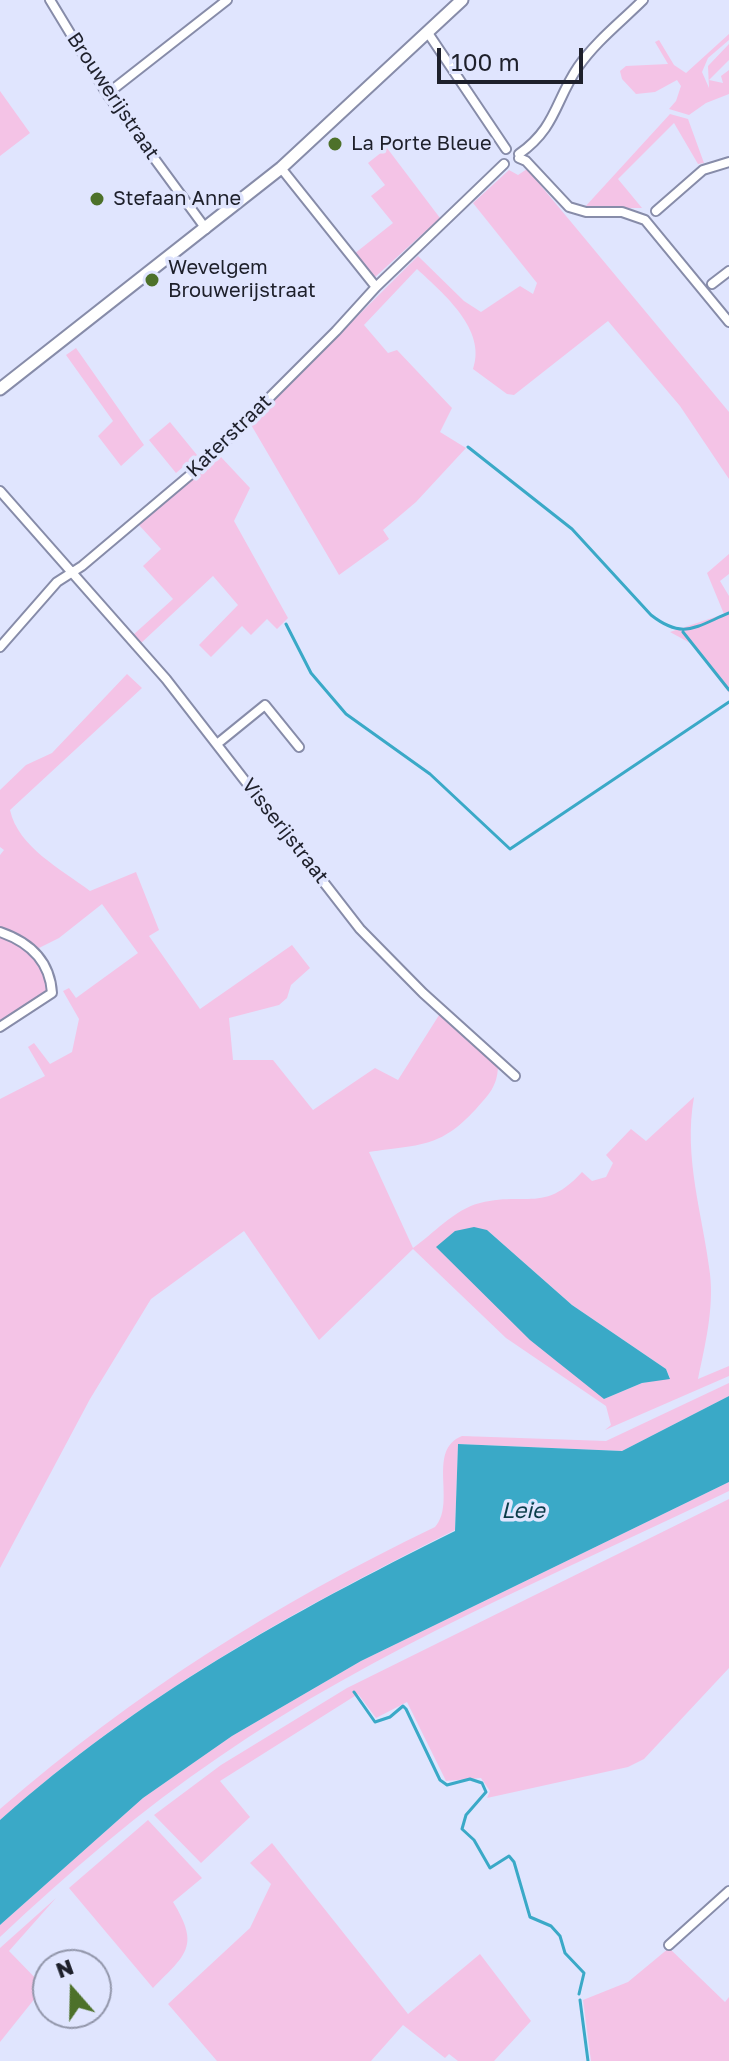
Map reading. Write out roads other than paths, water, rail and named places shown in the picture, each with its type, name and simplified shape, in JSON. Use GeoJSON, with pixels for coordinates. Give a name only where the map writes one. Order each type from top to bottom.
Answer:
{"type":"FeatureCollection","features":[{"type":"Feature","properties":{"kind":"main road"},"geometry":{"type":"LineString","coordinates":[[0,389],[281,168],[462,0]]}},
{"type":"Feature","properties":{"kind":"street","name":"Brouwerijstraat"},"geometry":{"type":"LineString","coordinates":[[50,0],[107,94],[206,229]]}},
{"type":"Feature","properties":{"kind":"street"},"geometry":{"type":"LineString","coordinates":[[107,94],[227,0]]}},
{"type":"Feature","properties":{"kind":"street"},"geometry":{"type":"LineString","coordinates":[[643,0],[597,43],[576,69],[551,123],[537,141],[519,156],[512,166],[504,164],[501,156],[506,149],[512,148],[519,156],[526,161],[569,207],[586,212],[622,212],[645,220],[729,322]]}},
{"type":"Feature","properties":{"kind":"street"},"geometry":{"type":"LineString","coordinates":[[428,33],[506,149]]}},
{"type":"Feature","properties":{"kind":"street"},"geometry":{"type":"LineString","coordinates":[[656,211],[703,170],[729,162]]}},
{"type":"Feature","properties":{"kind":"street","name":"Katerstraat"},"geometry":{"type":"LineString","coordinates":[[70,572],[82,566],[203,464],[376,287],[504,164]]}},
{"type":"Feature","properties":{"kind":"street"},"geometry":{"type":"LineString","coordinates":[[281,168],[376,287]]}},
{"type":"Feature","properties":{"kind":"street"},"geometry":{"type":"LineString","coordinates":[[712,284],[729,271]]}},
{"type":"Feature","properties":{"kind":"street","name":"Visserijstraat"},"geometry":{"type":"LineString","coordinates":[[0,491],[166,679],[360,929],[423,993],[515,1076]]}},
{"type":"Feature","properties":{"kind":"street"},"geometry":{"type":"LineString","coordinates":[[0,647],[70,572]]}},
{"type":"Feature","properties":{"kind":"street"},"geometry":{"type":"LineString","coordinates":[[217,744],[265,705],[299,747]]}},
{"type":"Feature","properties":{"kind":"street"},"geometry":{"type":"LineString","coordinates":[[0,932],[41,958],[52,993],[0,1027]]}},
{"type":"Feature","properties":{"kind":"street"},"geometry":{"type":"LineString","coordinates":[[669,1945],[729,1891]]}},
{"type":"Feature","properties":{"kind":"water"},"geometry":{"type":"Polygon","coordinates":[[[474,1227],[487,1230],[572,1305],[666,1369],[670,1379],[642,1383],[604,1399],[530,1340],[436,1247],[455,1231],[474,1227]]]}},
{"type":"Feature","properties":{"kind":"water","name":"Leie"},"geometry":{"type":"Polygon","coordinates":[[[729,1396],[729,1482],[361,1661],[232,1736],[143,1798],[0,1925],[0,1820],[107,1734],[218,1660],[333,1594],[455,1531],[458,1444],[622,1451],[729,1396]]]}},
{"type":"Feature","properties":{"kind":"waterway"},"geometry":{"type":"LineString","coordinates":[[468,447],[572,529],[651,615],[662,623],[689,629],[729,613]]}},
{"type":"Feature","properties":{"kind":"waterway"},"geometry":{"type":"LineString","coordinates":[[286,624],[311,673],[346,714],[430,774],[510,849],[729,702]]}},
{"type":"Feature","properties":{"kind":"waterway"},"geometry":{"type":"LineString","coordinates":[[683,632],[729,690]]}},
{"type":"Feature","properties":{"kind":"waterway"},"geometry":{"type":"LineString","coordinates":[[354,1692],[375,1722],[390,1717],[403,1706],[440,1780],[447,1785],[470,1779],[482,1783],[486,1792],[466,1815],[462,1829],[474,1840],[490,1868],[509,1856],[514,1862],[530,1917],[551,1926],[560,1936],[565,1953],[584,1973],[579,1994]]}},
{"type":"Feature","properties":{"kind":"waterway"},"geometry":{"type":"LineString","coordinates":[[580,2000],[588,2061]]}},
{"type":"Feature","properties":{"kind":"place","name":"La Porte Bleue"},"geometry":{"type":"Point","coordinates":[335,144]}},
{"type":"Feature","properties":{"kind":"place","name":"Stefaan Anne"},"geometry":{"type":"Point","coordinates":[97,199]}},
{"type":"Feature","properties":{"kind":"place","name":"Wevelgem Brouwerijstraat"},"geometry":{"type":"Point","coordinates":[152,280]}}]}
